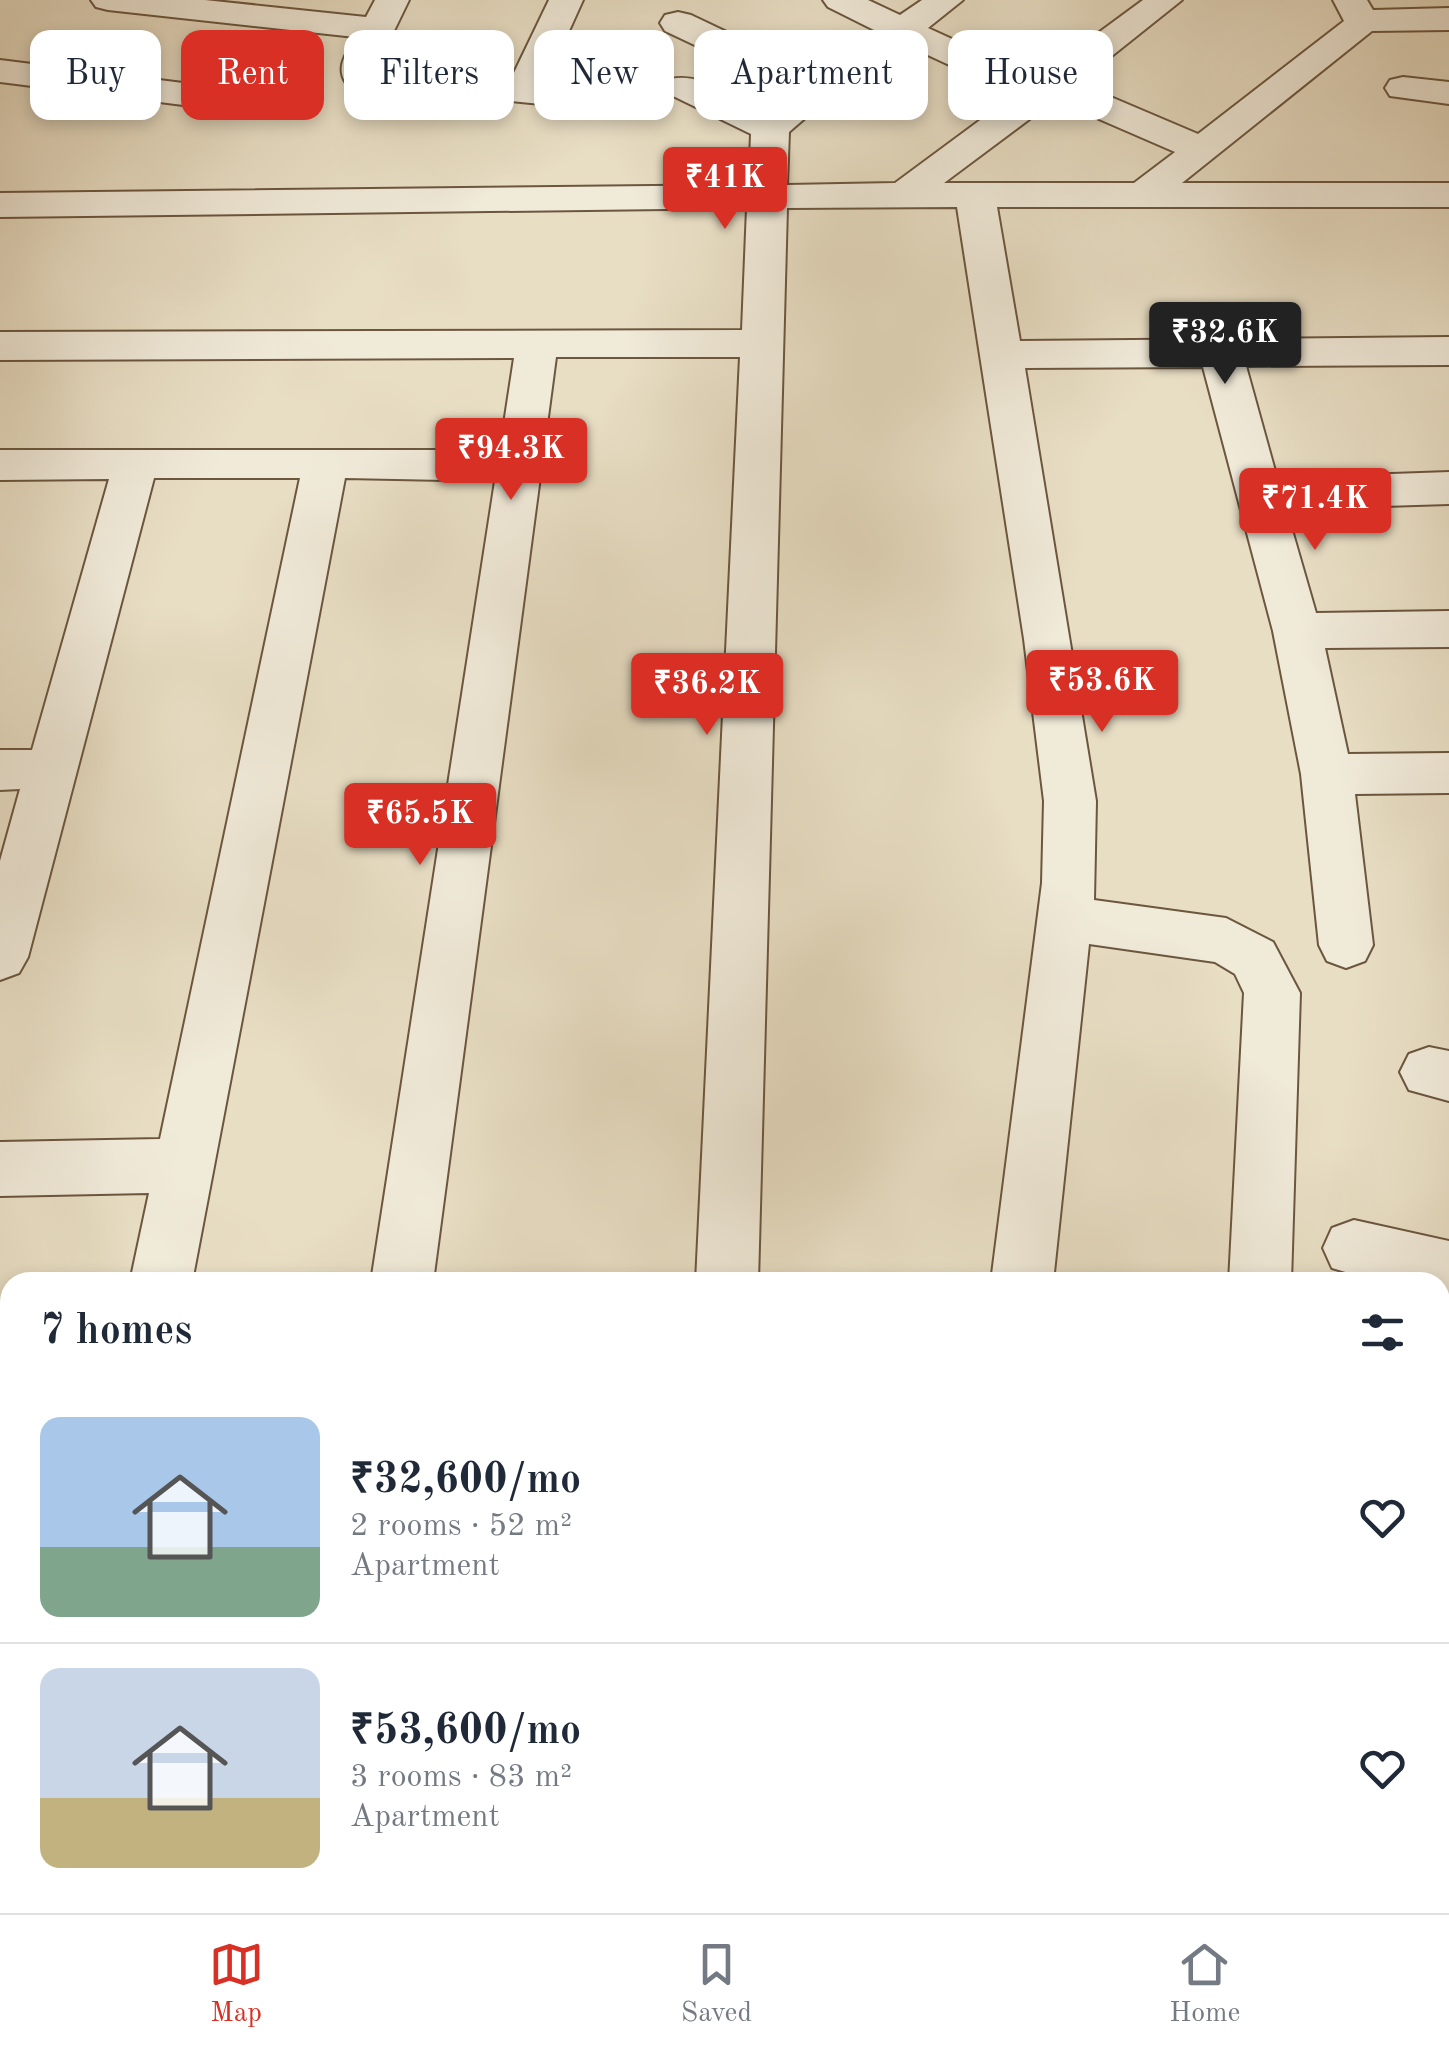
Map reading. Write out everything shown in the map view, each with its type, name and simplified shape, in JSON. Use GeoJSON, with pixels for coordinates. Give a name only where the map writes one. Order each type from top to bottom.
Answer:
{"type":"FeatureCollection","features":[{"type":"Feature","properties":{"kind":"street"},"geometry":{"type":"LineString","coordinates":[[108,0],[384,14],[359,65],[359,75],[534,93]]}},
{"type":"Feature","properties":{"kind":"street"},"geometry":{"type":"LineString","coordinates":[[523,92],[566,0]]}},
{"type":"Feature","properties":{"kind":"street"},"geometry":{"type":"LineString","coordinates":[[840,0],[902,30],[946,0]]}},
{"type":"Feature","properties":{"kind":"street"},"geometry":{"type":"LineString","coordinates":[[1113,39],[1165,0]]}},
{"type":"Feature","properties":{"kind":"street"},"geometry":{"type":"LineString","coordinates":[[1143,194],[1202,149],[1356,10],[1449,19]]}},
{"type":"Feature","properties":{"kind":"street"},"geometry":{"type":"LineString","coordinates":[[682,11],[714,30]]}},
{"type":"Feature","properties":{"kind":"street"},"geometry":{"type":"LineString","coordinates":[[0,71],[181,94]]}},
{"type":"Feature","properties":{"kind":"street"},"geometry":{"type":"LineString","coordinates":[[684,87],[770,129]]}},
{"type":"Feature","properties":{"kind":"street"},"geometry":{"type":"LineString","coordinates":[[1403,88],[1449,94]]}},
{"type":"Feature","properties":{"kind":"street"},"geometry":{"type":"LineString","coordinates":[[1113,115],[1202,149]]}},
{"type":"Feature","properties":{"kind":"street"},"geometry":{"type":"LineString","coordinates":[[727,1272],[770,129],[781,120]]}},
{"type":"Feature","properties":{"kind":"street"},"geometry":{"type":"LineString","coordinates":[[904,195],[1004,120]]}},
{"type":"Feature","properties":{"kind":"street"},"geometry":{"type":"LineString","coordinates":[[0,205],[904,195],[1449,195]]}},
{"type":"Feature","properties":{"kind":"street"},"geometry":{"type":"LineString","coordinates":[[975,195],[1048,639],[1070,801],[1069,884],[1023,1272]]}},
{"type":"Feature","properties":{"kind":"street"},"geometry":{"type":"LineString","coordinates":[[403,1272],[537,343]]}},
{"type":"Feature","properties":{"kind":"street"},"geometry":{"type":"LineString","coordinates":[[0,346],[762,343]]}},
{"type":"Feature","properties":{"kind":"street"},"geometry":{"type":"LineString","coordinates":[[1220,351],[1298,631],[1326,774],[1346,944]]}},
{"type":"Feature","properties":{"kind":"street"},"geometry":{"type":"LineString","coordinates":[[1002,354],[1449,351]]}},
{"type":"Feature","properties":{"kind":"street"},"geometry":{"type":"LineString","coordinates":[[163,1272],[326,463]]}},
{"type":"Feature","properties":{"kind":"street"},"geometry":{"type":"LineString","coordinates":[[0,956],[136,464]]}},
{"type":"Feature","properties":{"kind":"street"},"geometry":{"type":"LineString","coordinates":[[0,465],[520,466]]}},
{"type":"Feature","properties":{"kind":"street"},"geometry":{"type":"LineString","coordinates":[[1258,494],[1449,488]]}},
{"type":"Feature","properties":{"kind":"street"},"geometry":{"type":"LineString","coordinates":[[1298,631],[1449,630]]}},
{"type":"Feature","properties":{"kind":"street"},"geometry":{"type":"LineString","coordinates":[[0,770],[52,769]]}},
{"type":"Feature","properties":{"kind":"street"},"geometry":{"type":"LineString","coordinates":[[1326,774],[1449,772]]}},
{"type":"Feature","properties":{"kind":"street"},"geometry":{"type":"LineString","coordinates":[[1064,918],[1226,940],[1254,958],[1272,993],[1260,1272]]}},
{"type":"Feature","properties":{"kind":"street"},"geometry":{"type":"LineString","coordinates":[[0,1168],[185,1165]]}},
{"type":"Feature","properties":{"kind":"street"},"geometry":{"type":"LineString","coordinates":[[1354,1248],[1449,1270]]}}]}
